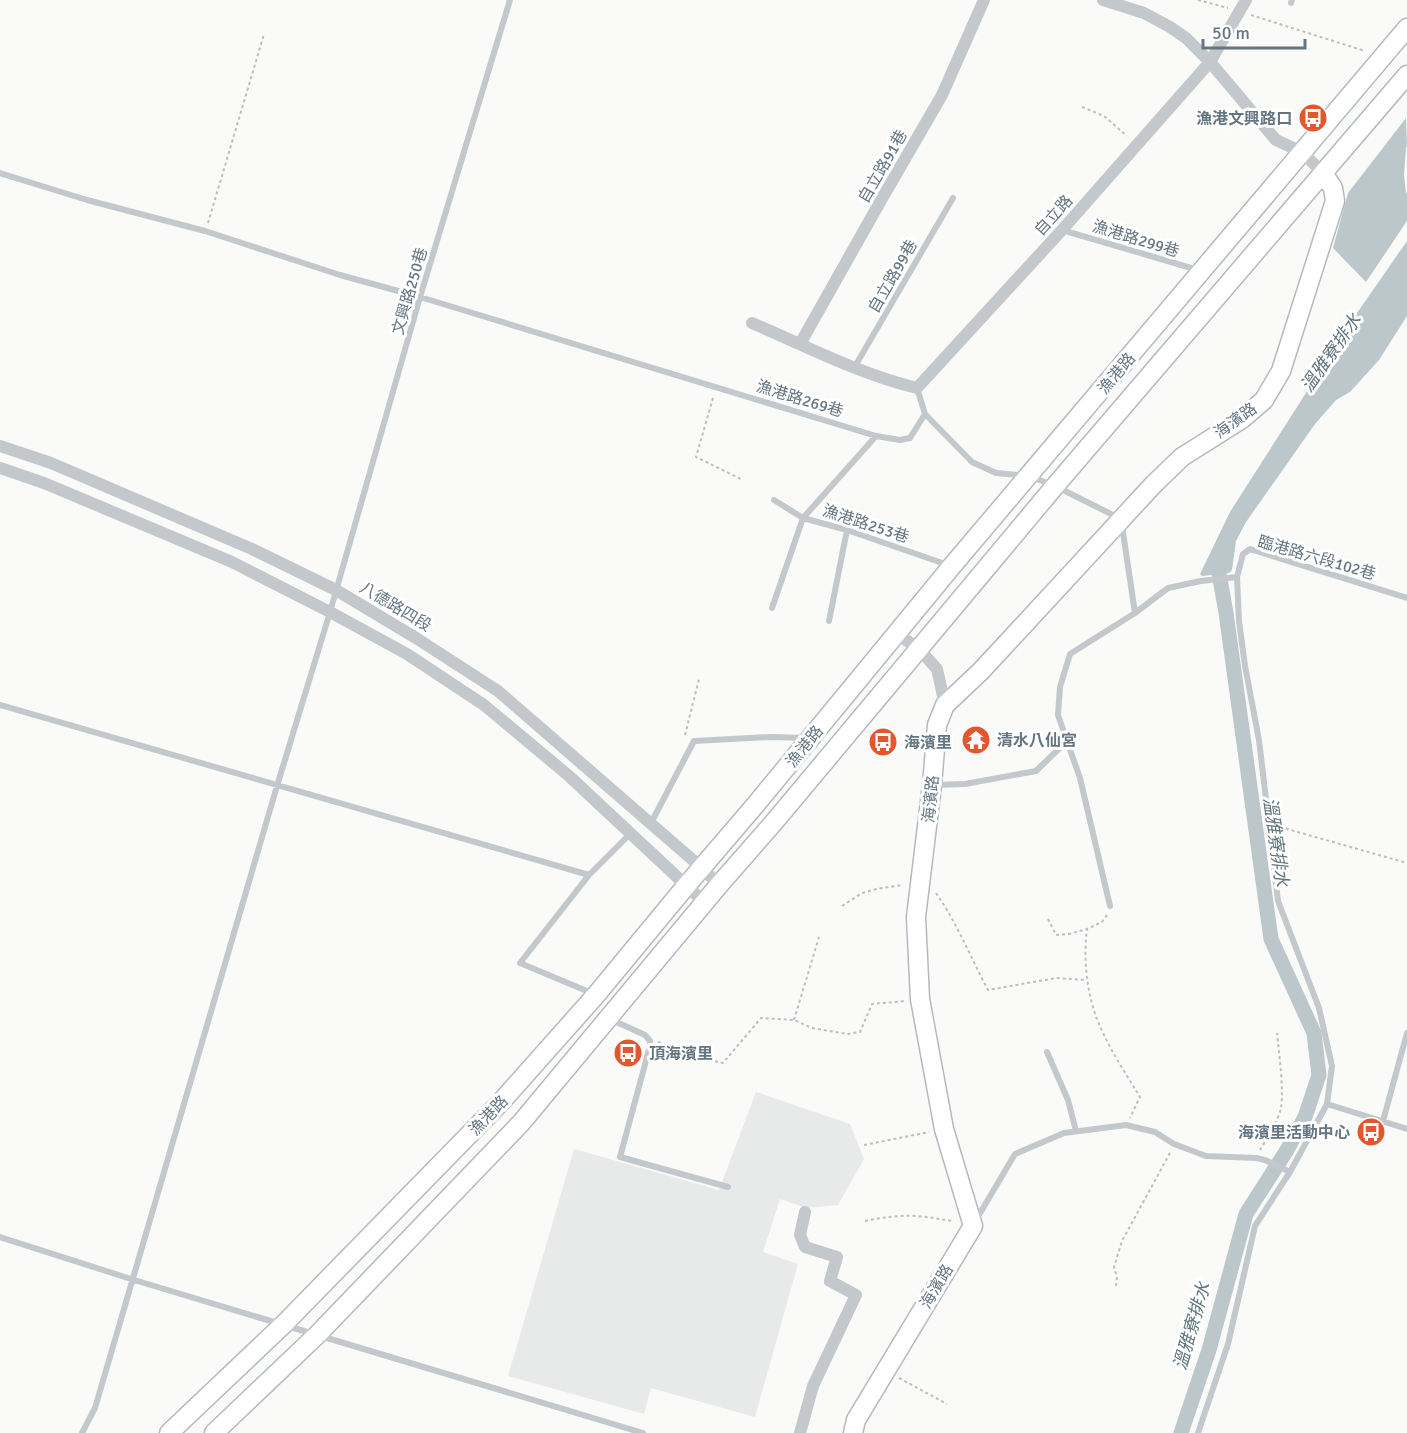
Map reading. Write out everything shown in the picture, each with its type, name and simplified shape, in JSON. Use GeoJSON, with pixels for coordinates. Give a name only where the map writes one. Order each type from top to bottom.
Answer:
{"type":"FeatureCollection","features":[{"type":"Feature","properties":{"kind":"street","name":"自立路91巷"},"geometry":{"type":"LineString","coordinates":[[800,344],[942,95],[984,0]]}},
{"type":"Feature","properties":{"kind":"street"},"geometry":{"type":"LineString","coordinates":[[1103,0],[1144,13],[1186,38],[1210,62],[1276,140],[1302,152],[1323,173]]}},
{"type":"Feature","properties":{"kind":"street","name":"自立路"},"geometry":{"type":"LineString","coordinates":[[917,388],[1062,230],[1210,62],[1246,0]]}},
{"type":"Feature","properties":{"kind":"street","name":"漁港路"},"geometry":{"type":"LineString","coordinates":[[169,1433],[284,1324],[501,1102],[596,995],[952,566],[1407,28]]}},
{"type":"Feature","properties":{"kind":"street","name":"漁港路"},"geometry":{"type":"LineString","coordinates":[[214,1433],[318,1334],[521,1123],[1055,486],[1407,75]]}},
{"type":"Feature","properties":{"kind":"street","name":"海濱路"},"geometry":{"type":"LineString","coordinates":[[853,1433],[856,1420],[973,1226],[944,1129],[920,999],[916,917],[938,725],[945,705],[981,671],[1154,483],[1182,457],[1242,419],[1264,400],[1281,371],[1335,201],[1333,188],[1323,173]]}},
{"type":"Feature","properties":{"kind":"street"},"geometry":{"type":"LineString","coordinates":[[752,323],[854,368],[889,381],[917,388]]}},
{"type":"Feature","properties":{"kind":"street","name":"八德路四段"},"geometry":{"type":"LineString","coordinates":[[0,446],[51,463],[252,549],[336,590],[385,619],[498,691],[719,885]]}},
{"type":"Feature","properties":{"kind":"street"},"geometry":{"type":"LineString","coordinates":[[44,483],[51,463]]}},
{"type":"Feature","properties":{"kind":"street"},"geometry":{"type":"LineString","coordinates":[[0,468],[44,483],[232,562],[407,654],[484,705],[569,776],[705,903]]}},
{"type":"Feature","properties":{"kind":"street"},"geometry":{"type":"LineString","coordinates":[[376,637],[385,619]]}},
{"type":"Feature","properties":{"kind":"street"},"geometry":{"type":"LineString","coordinates":[[896,633],[919,649],[937,669],[945,705]]}},
{"type":"Feature","properties":{"kind":"street"},"geometry":{"type":"LineString","coordinates":[[800,1433],[813,1386],[856,1295],[830,1281],[837,1257],[805,1247],[800,1235],[806,1212]]}},
{"type":"Feature","properties":{"kind":"lane","name":"文興路250巷"},"geometry":{"type":"LineString","coordinates":[[82,1433],[95,1408],[131,1279],[330,612],[420,297],[510,0]]}},
{"type":"Feature","properties":{"kind":"lane","name":"漁港路269巷"},"geometry":{"type":"LineString","coordinates":[[0,173],[87,200],[205,231],[340,275],[420,297],[876,436],[900,440],[910,438],[926,414]]}},
{"type":"Feature","properties":{"kind":"lane","name":"自立路99巷"},"geometry":{"type":"LineString","coordinates":[[854,368],[954,198]]}},
{"type":"Feature","properties":{"kind":"lane","name":"漁港路299巷"},"geometry":{"type":"LineString","coordinates":[[1062,230],[1201,271]]}},
{"type":"Feature","properties":{"kind":"lane"},"geometry":{"type":"LineString","coordinates":[[917,388],[926,414],[972,462],[996,473],[1029,476],[1055,486],[1120,519],[1136,613]]}},
{"type":"Feature","properties":{"kind":"lane"},"geometry":{"type":"LineString","coordinates":[[772,608],[803,518],[876,436]]}},
{"type":"Feature","properties":{"kind":"lane","name":"漁港路253巷"},"geometry":{"type":"LineString","coordinates":[[774,500],[803,518],[848,530],[952,566]]}},
{"type":"Feature","properties":{"kind":"lane"},"geometry":{"type":"LineString","coordinates":[[829,621],[848,530]]}},
{"type":"Feature","properties":{"kind":"lane","name":"臨港路六段102巷"},"geometry":{"type":"LineString","coordinates":[[1237,577],[1243,554],[1250,549],[1407,598]]}},
{"type":"Feature","properties":{"kind":"lane"},"geometry":{"type":"LineString","coordinates":[[1110,906],[1080,778],[1058,715],[1060,687],[1070,654],[1136,613],[1168,588],[1237,577],[1239,621],[1259,740],[1278,901],[1319,1008],[1332,1066],[1327,1104],[1255,1226],[1228,1344],[1198,1433]]}},
{"type":"Feature","properties":{"kind":"lane"},"geometry":{"type":"LineString","coordinates":[[0,705],[589,875]]}},
{"type":"Feature","properties":{"kind":"lane"},"geometry":{"type":"LineString","coordinates":[[651,823],[694,741],[770,737],[810,738]]}},
{"type":"Feature","properties":{"kind":"lane"},"geometry":{"type":"LineString","coordinates":[[932,785],[965,784],[1036,771],[1067,741]]}},
{"type":"Feature","properties":{"kind":"lane"},"geometry":{"type":"LineString","coordinates":[[596,995],[520,963],[589,875],[630,834]]}},
{"type":"Feature","properties":{"kind":"lane"},"geometry":{"type":"LineString","coordinates":[[609,1018],[645,1035],[650,1041],[620,1157],[728,1187]]}},
{"type":"Feature","properties":{"kind":"lane"},"geometry":{"type":"LineString","coordinates":[[1383,1121],[1407,1034]]}},
{"type":"Feature","properties":{"kind":"lane"},"geometry":{"type":"LineString","coordinates":[[1047,1052],[1068,1100],[1077,1131]]}},
{"type":"Feature","properties":{"kind":"lane"},"geometry":{"type":"LineString","coordinates":[[1327,1104],[1407,1129]]}},
{"type":"Feature","properties":{"kind":"lane"},"geometry":{"type":"LineString","coordinates":[[973,1226],[1015,1154],[1064,1133],[1126,1125],[1155,1132],[1174,1144],[1206,1156],[1256,1158],[1288,1170]]}},
{"type":"Feature","properties":{"kind":"lane"},"geometry":{"type":"LineString","coordinates":[[0,1237],[131,1279],[643,1433]]}},
{"type":"Feature","properties":{"kind":"path"},"geometry":{"type":"LineString","coordinates":[[1198,0],[1382,57]]}},
{"type":"Feature","properties":{"kind":"path"},"geometry":{"type":"LineString","coordinates":[[205,231],[264,34]]}},
{"type":"Feature","properties":{"kind":"path"},"geometry":{"type":"LineString","coordinates":[[1082,107],[1104,116],[1137,145]]}},
{"type":"Feature","properties":{"kind":"path"},"geometry":{"type":"LineString","coordinates":[[716,386],[696,457],[743,480]]}},
{"type":"Feature","properties":{"kind":"path"},"geometry":{"type":"LineString","coordinates":[[692,746],[684,741],[699,679]]}},
{"type":"Feature","properties":{"kind":"path"},"geometry":{"type":"LineString","coordinates":[[1268,823],[1407,863]]}},
{"type":"Feature","properties":{"kind":"path"},"geometry":{"type":"LineString","coordinates":[[842,906],[862,893],[921,878],[943,903],[988,990],[1056,978],[1086,980]]}},
{"type":"Feature","properties":{"kind":"path"},"geometry":{"type":"LineString","coordinates":[[1048,919],[1056,935],[1069,934],[1102,922],[1110,906]]}},
{"type":"Feature","properties":{"kind":"path"},"geometry":{"type":"LineString","coordinates":[[1088,929],[1086,980],[1099,1023],[1140,1097],[1126,1125]]}},
{"type":"Feature","properties":{"kind":"path"},"geometry":{"type":"LineString","coordinates":[[794,1020],[819,937]]}},
{"type":"Feature","properties":{"kind":"path"},"geometry":{"type":"LineString","coordinates":[[650,1041],[723,1063],[761,1018],[794,1020],[812,1028],[848,1034],[860,1032],[872,1004],[920,999]]}},
{"type":"Feature","properties":{"kind":"path"},"geometry":{"type":"LineString","coordinates":[[1256,1158],[1281,1108],[1277,1033]]}},
{"type":"Feature","properties":{"kind":"path"},"geometry":{"type":"LineString","coordinates":[[864,1145],[944,1129]]}},
{"type":"Feature","properties":{"kind":"path"},"geometry":{"type":"LineString","coordinates":[[1116,1286],[1117,1278],[1114,1267],[1122,1241],[1174,1144]]}},
{"type":"Feature","properties":{"kind":"path"},"geometry":{"type":"LineString","coordinates":[[865,1221],[891,1215],[926,1216],[964,1222],[973,1226]]}},
{"type":"Feature","properties":{"kind":"path"},"geometry":{"type":"LineString","coordinates":[[885,1370],[947,1404]]}},
{"type":"Feature","properties":{"kind":"shaded area"},"geometry":{"type":"Polygon","coordinates":[[[1406,118],[1407,146],[1404,175],[1407,221],[1366,282],[1333,248],[1348,193],[1406,118]]]}},
{"type":"Feature","properties":{"kind":"shaded area"},"geometry":{"type":"Polygon","coordinates":[[[1407,241],[1407,316],[1379,360],[1350,392],[1336,400],[1315,424],[1246,522],[1236,541],[1232,570],[1229,573],[1202,576],[1200,574],[1230,512],[1357,313],[1407,241]]]}},
{"type":"Feature","properties":{"kind":"shaded area"},"geometry":{"type":"Polygon","coordinates":[[[756,1092],[850,1124],[864,1159],[838,1205],[807,1208],[780,1199],[763,1252],[798,1264],[755,1417],[651,1388],[644,1414],[508,1376],[574,1149],[719,1190],[756,1092]]]}},
{"type":"Feature","properties":{"kind":"waterway","name":"溫雅寮排水"},"geometry":{"type":"LineString","coordinates":[[1181,1433],[1209,1350],[1246,1214],[1305,1117],[1319,1075],[1314,1033],[1271,939],[1217,562],[1221,555]]}},
{"type":"Feature","properties":{"kind":"place","name":"漁港文興路口"},"geometry":{"type":"Point","coordinates":[1313,118]}},
{"type":"Feature","properties":{"kind":"place","name":"清水八仙宮"},"geometry":{"type":"Point","coordinates":[976,740]}},
{"type":"Feature","properties":{"kind":"place","name":"海濱里"},"geometry":{"type":"Point","coordinates":[883,742]}},
{"type":"Feature","properties":{"kind":"place","name":"頂海濱里"},"geometry":{"type":"Point","coordinates":[628,1053]}},
{"type":"Feature","properties":{"kind":"place","name":"海濱里活動中心"},"geometry":{"type":"Point","coordinates":[1371,1132]}}]}
